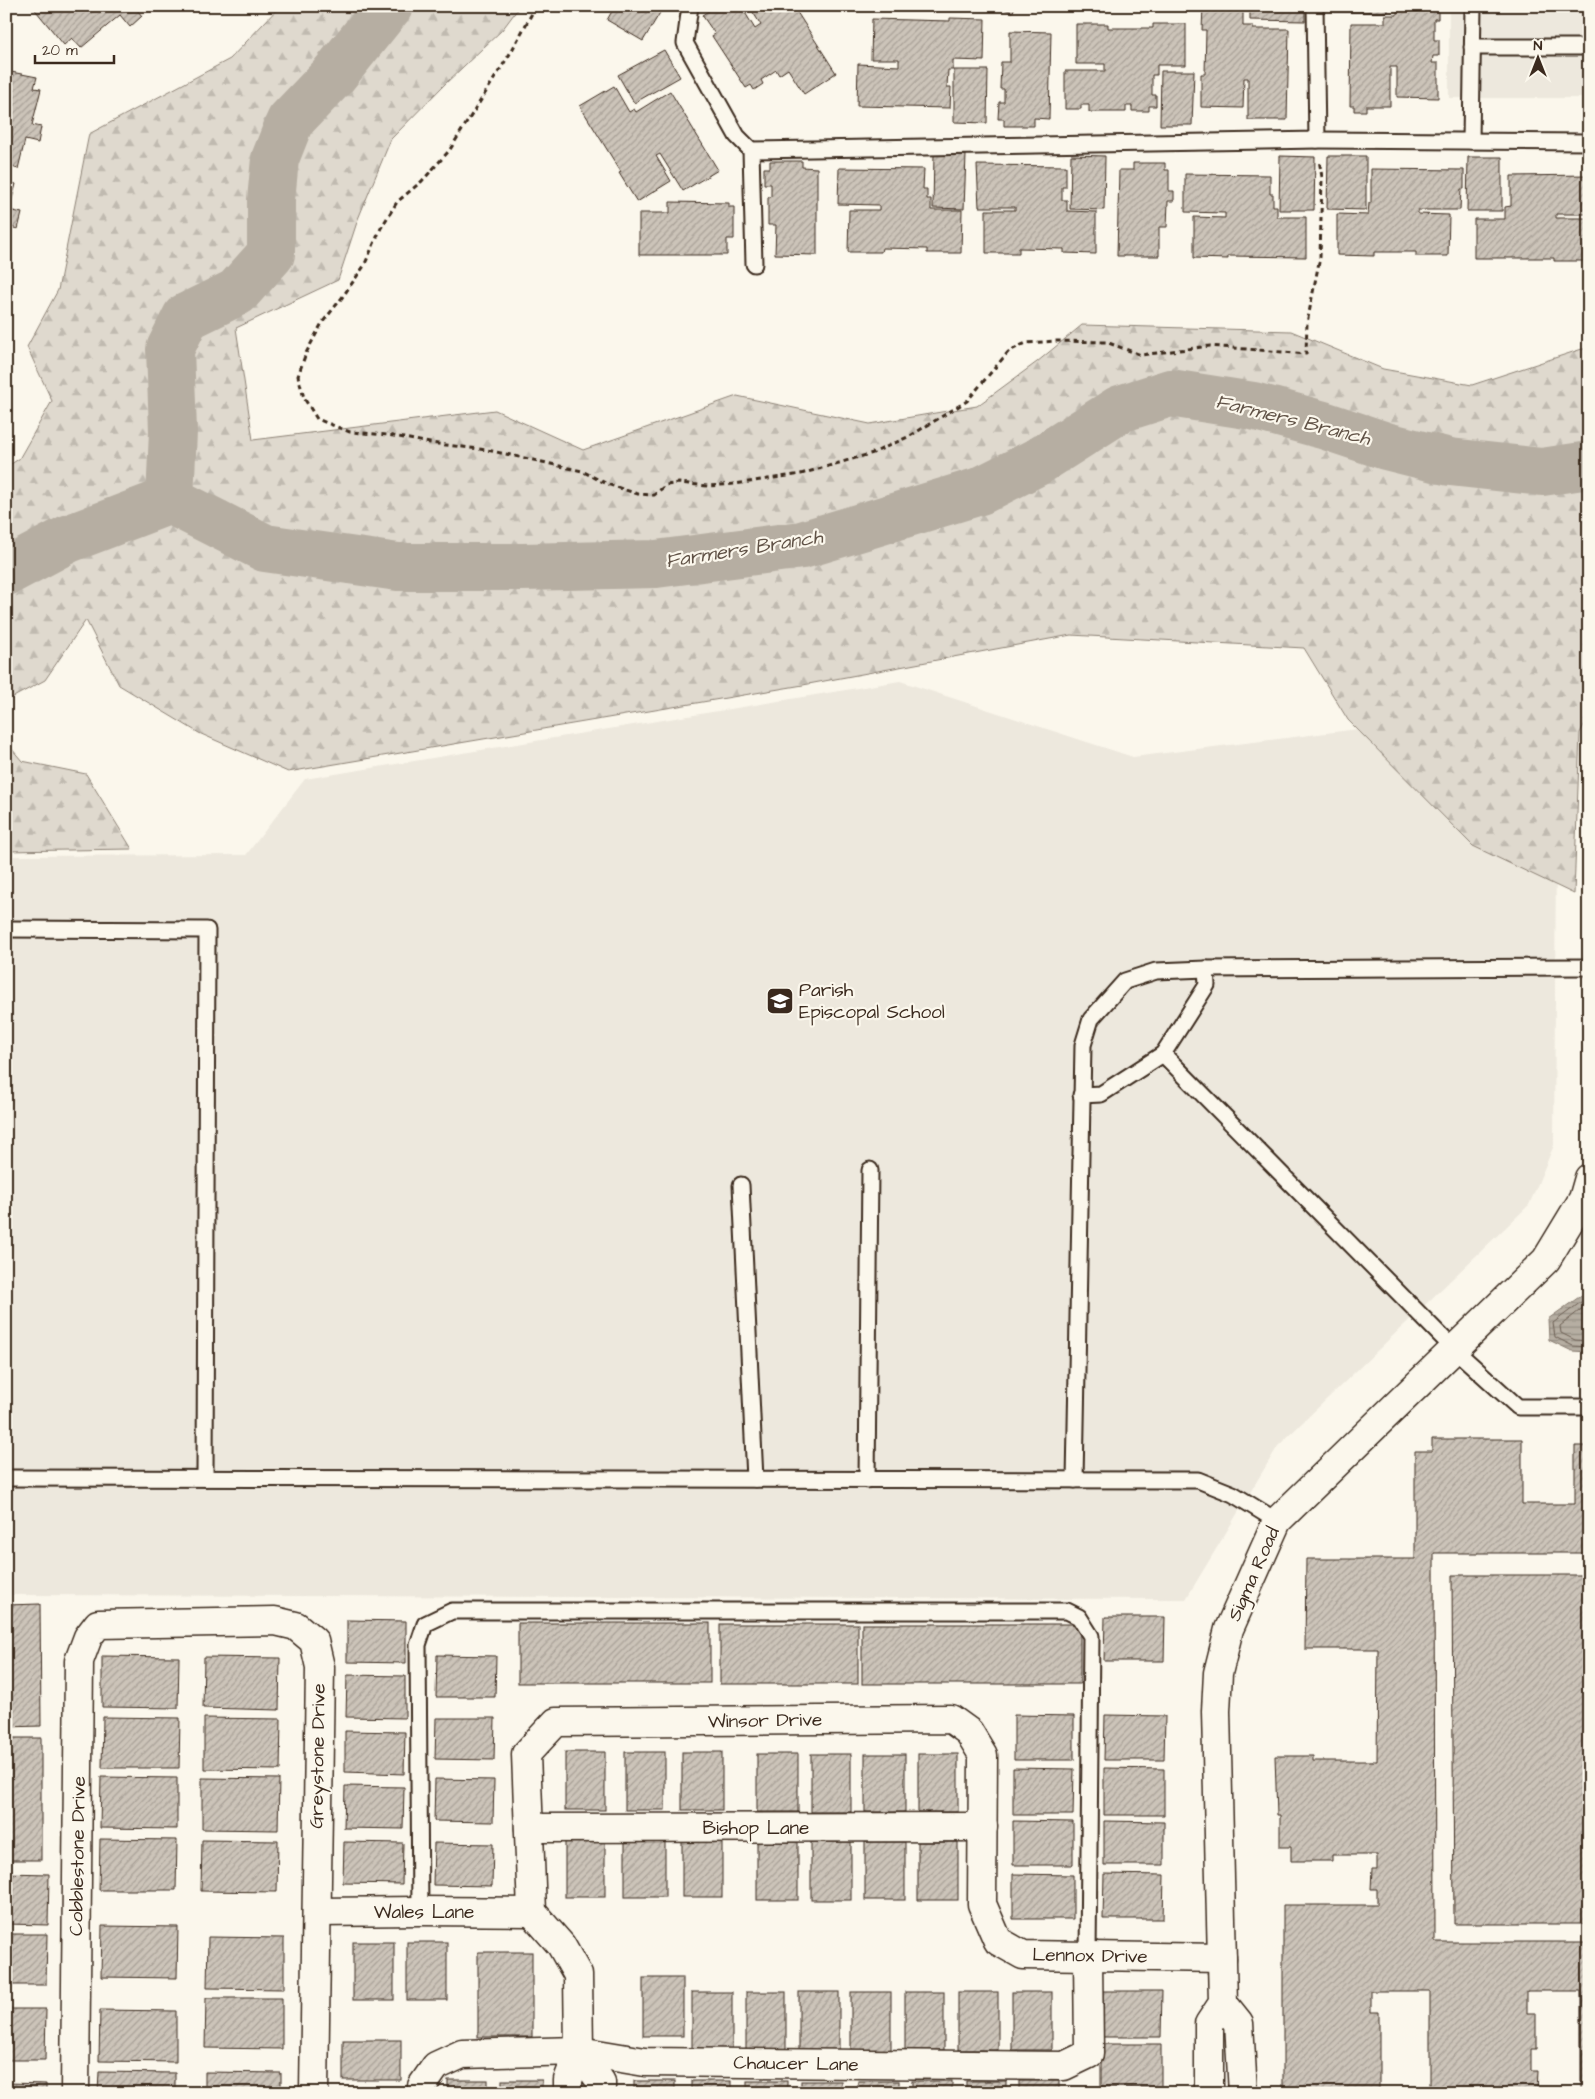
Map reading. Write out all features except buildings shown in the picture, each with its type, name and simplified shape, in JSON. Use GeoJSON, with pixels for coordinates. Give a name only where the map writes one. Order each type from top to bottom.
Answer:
{"type":"FeatureCollection","features":[{"type":"Feature","properties":{"kind":"street","name":"Sigma Road"},"geometry":{"type":"LineString","coordinates":[[1224,2003],[1216,1712],[1218,1673],[1229,1628],[1278,1521],[1546,1260],[1584,1198],[1589,1178]]}},
{"type":"Feature","properties":{"kind":"street","name":"Greystone Drive"},"geometry":{"type":"LineString","coordinates":[[98,1624],[275,1621],[296,1626],[314,1641],[320,1667],[314,2093]]}},
{"type":"Feature","properties":{"kind":"street","name":"Cobblestone Drive"},"geometry":{"type":"LineString","coordinates":[[75,2093],[79,1661],[88,1637],[98,1624]]}},
{"type":"Feature","properties":{"kind":"street","name":"Winsor Drive"},"geometry":{"type":"LineString","coordinates":[[529,1828],[526,1754],[556,1722],[951,1719],[969,1732]]}},
{"type":"Feature","properties":{"kind":"street","name":"Lennox Drive"},"geometry":{"type":"LineString","coordinates":[[969,1732],[983,1755],[982,1904],[998,1941],[1023,1955],[1222,1958]]}},
{"type":"Feature","properties":{"kind":"street","name":"Bishop Lane"},"geometry":{"type":"LineString","coordinates":[[529,1828],[983,1827]]}},
{"type":"Feature","properties":{"kind":"street"},"geometry":{"type":"LineString","coordinates":[[529,1828],[532,1912],[561,1945],[578,1975],[579,2051],[568,2080],[568,2093]]}},
{"type":"Feature","properties":{"kind":"street","name":"Wales Lane"},"geometry":{"type":"LineString","coordinates":[[317,1912],[532,1912]]}},
{"type":"Feature","properties":{"kind":"street","name":"Chaucer Lane"},"geometry":{"type":"LineString","coordinates":[[422,2093],[422,2086],[436,2066],[462,2054],[579,2051],[645,2062],[1064,2066],[1089,2054],[1088,1956]]}},
{"type":"Feature","properties":{"kind":"street"},"geometry":{"type":"LineString","coordinates":[[1209,2093],[1209,2024],[1224,2003],[1239,2022],[1243,2093]]}},
{"type":"Feature","properties":{"kind":"street"},"geometry":{"type":"LineString","coordinates":[[579,2051],[601,2082],[601,2093]]}},
{"type":"Feature","properties":{"kind":"lane"},"geometry":{"type":"LineString","coordinates":[[690,6],[686,43],[737,136],[751,150],[754,264]]}},
{"type":"Feature","properties":{"kind":"lane"},"geometry":{"type":"LineString","coordinates":[[1315,6],[1317,140]]}},
{"type":"Feature","properties":{"kind":"lane"},"geometry":{"type":"LineString","coordinates":[[1471,141],[1473,6]]}},
{"type":"Feature","properties":{"kind":"lane"},"geometry":{"type":"LineString","coordinates":[[1472,47],[1589,47]]}},
{"type":"Feature","properties":{"kind":"lane"},"geometry":{"type":"LineString","coordinates":[[751,150],[1317,140],[1589,142]]}},
{"type":"Feature","properties":{"kind":"lane"},"geometry":{"type":"LineString","coordinates":[[6,929],[207,930],[205,1478]]}},
{"type":"Feature","properties":{"kind":"lane"},"geometry":{"type":"LineString","coordinates":[[1076,1480],[1083,1044],[1091,1019],[1125,981],[1156,971],[1206,969],[1589,966]]}},
{"type":"Feature","properties":{"kind":"lane"},"geometry":{"type":"LineString","coordinates":[[1081,1094],[1101,1094],[1163,1054],[1207,985],[1206,969]]}},
{"type":"Feature","properties":{"kind":"lane"},"geometry":{"type":"LineString","coordinates":[[1163,1054],[1454,1350],[1518,1406],[1589,1407]]}},
{"type":"Feature","properties":{"kind":"lane"},"geometry":{"type":"LineString","coordinates":[[867,1480],[870,1170]]}},
{"type":"Feature","properties":{"kind":"lane"},"geometry":{"type":"LineString","coordinates":[[741,1185],[755,1479]]}},
{"type":"Feature","properties":{"kind":"lane"},"geometry":{"type":"LineString","coordinates":[[6,1478],[1198,1480],[1234,1494],[1278,1521]]}},
{"type":"Feature","properties":{"kind":"lane"},"geometry":{"type":"LineString","coordinates":[[420,1911],[418,1645],[425,1624],[452,1611],[1067,1611],[1079,1617],[1091,1636],[1088,1956]]}},
{"type":"Feature","properties":{"kind":"path"},"geometry":{"type":"LineString","coordinates":[[536,6],[511,52],[449,151],[422,181],[397,202],[381,228],[364,266],[341,300],[322,323],[306,352],[298,376],[304,398],[317,419],[350,432],[487,450],[529,459],[582,472],[607,484],[638,494],[654,495],[666,486],[679,483],[708,486],[735,484],[801,474],[874,454],[910,436],[967,401],[1009,351],[1026,343],[1057,341],[1106,342],[1141,355],[1210,346],[1306,354],[1307,323],[1320,257],[1322,177],[1317,140]]}},
{"type":"Feature","properties":{"kind":"shaded area"},"geometry":{"type":"Polygon","coordinates":[[[1449,6],[1589,6],[1589,98],[1449,98],[1449,6]]]}},
{"type":"Feature","properties":{"kind":"shaded area","name":"Parish Episcopal School"},"geometry":{"type":"Polygon","coordinates":[[[900,681],[1133,757],[1557,704],[1554,1145],[1529,1205],[1278,1446],[1186,1599],[6,1595],[6,856],[246,855],[305,779],[900,681]]]}},
{"type":"Feature","properties":{"kind":"green space"},"geometry":{"type":"Polygon","coordinates":[[[280,6],[520,6],[502,30],[391,139],[358,219],[338,280],[236,328],[253,440],[495,410],[583,450],[737,396],[870,424],[977,406],[1037,362],[1082,325],[1291,331],[1383,369],[1472,385],[1582,349],[1589,349],[1589,715],[1580,733],[1574,894],[1473,846],[1348,720],[1304,648],[1071,635],[803,685],[288,772],[199,733],[119,685],[86,620],[45,680],[6,701],[6,467],[19,459],[52,401],[27,347],[58,290],[89,134],[230,59],[280,6]]]}},
{"type":"Feature","properties":{"kind":"green space"},"geometry":{"type":"Polygon","coordinates":[[[6,742],[22,761],[86,774],[132,849],[6,851],[6,742]]]}},
{"type":"Feature","properties":{"kind":"water"},"geometry":{"type":"Polygon","coordinates":[[[1589,1290],[1589,1352],[1572,1351],[1549,1340],[1548,1319],[1589,1290]]]}},
{"type":"Feature","properties":{"kind":"waterway"},"geometry":{"type":"LineString","coordinates":[[170,500],[173,431],[170,349],[186,317],[237,292],[271,254],[271,200],[275,159],[290,121],[332,77],[389,6]]}},
{"type":"Feature","properties":{"kind":"waterway","name":"Farmers Branch"},"geometry":{"type":"LineString","coordinates":[[6,572],[68,539],[170,500],[265,548],[398,567],[656,564],[802,545],[980,491],[1037,462],[1120,409],[1170,393],[1253,406],[1323,425],[1386,446],[1450,462],[1542,472],[1589,465]]}},
{"type":"Feature","properties":{"kind":"place","name":"Parish Episcopal School"},"geometry":{"type":"Point","coordinates":[780,1001]}}]}
